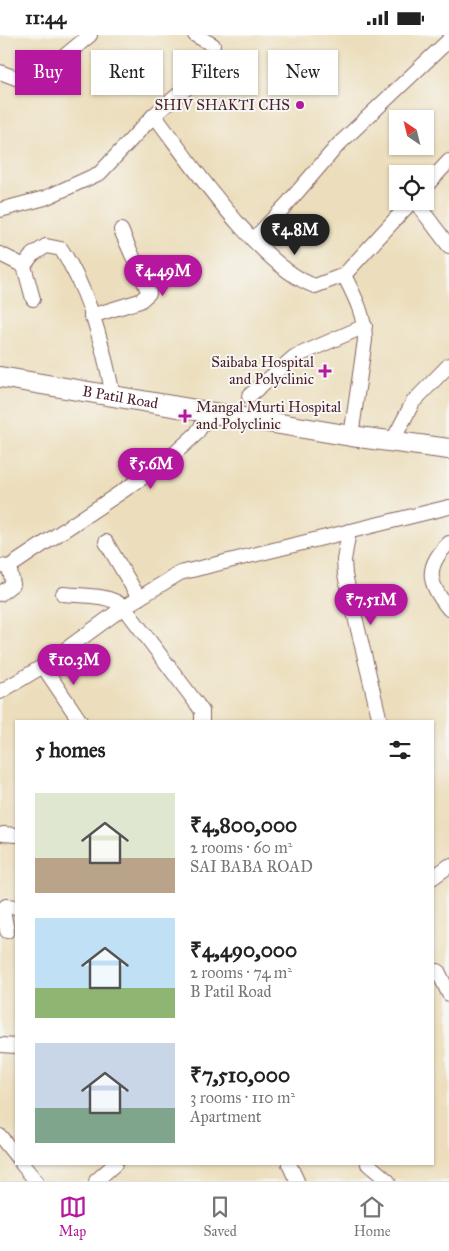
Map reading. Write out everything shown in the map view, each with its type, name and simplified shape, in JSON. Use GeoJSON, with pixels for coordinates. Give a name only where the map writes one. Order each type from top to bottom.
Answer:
{"type":"FeatureCollection","features":[{"type":"Feature","properties":{"kind":"main road","name":"B Patil Road"},"geometry":{"type":"LineString","coordinates":[[0,377],[351,436],[449,449]]}},
{"type":"Feature","properties":{"kind":"street"},"geometry":{"type":"LineString","coordinates":[[0,72],[29,83],[90,35]]}},
{"type":"Feature","properties":{"kind":"street"},"geometry":{"type":"LineString","coordinates":[[195,35],[213,45]]}},
{"type":"Feature","properties":{"kind":"street"},"geometry":{"type":"LineString","coordinates":[[253,240],[338,145],[443,39]]}},
{"type":"Feature","properties":{"kind":"street"},"geometry":{"type":"LineString","coordinates":[[0,210],[44,198],[100,173],[154,115],[178,95]]}},
{"type":"Feature","properties":{"kind":"street"},"geometry":{"type":"LineString","coordinates":[[154,115],[253,240],[302,282],[315,286],[329,283],[344,275],[405,210]]}},
{"type":"Feature","properties":{"kind":"street"},"geometry":{"type":"LineString","coordinates":[[434,177],[449,161]]}},
{"type":"Feature","properties":{"kind":"street"},"geometry":{"type":"LineString","coordinates":[[421,210],[449,246]]}},
{"type":"Feature","properties":{"kind":"street"},"geometry":{"type":"LineString","coordinates":[[91,317],[140,301],[149,293],[121,230]]}},
{"type":"Feature","properties":{"kind":"street"},"geometry":{"type":"LineString","coordinates":[[24,266],[32,255],[46,245],[61,249],[74,269],[105,356],[113,396]]}},
{"type":"Feature","properties":{"kind":"street"},"geometry":{"type":"LineString","coordinates":[[0,253],[24,266],[32,299]]}},
{"type":"Feature","properties":{"kind":"street"},"geometry":{"type":"LineString","coordinates":[[344,275],[363,313],[365,326],[365,340],[351,436]]}},
{"type":"Feature","properties":{"kind":"street"},"geometry":{"type":"LineString","coordinates":[[249,396],[294,357],[365,326]]}},
{"type":"Feature","properties":{"kind":"street"},"geometry":{"type":"LineString","coordinates":[[392,441],[413,402],[449,365]]}},
{"type":"Feature","properties":{"kind":"street"},"geometry":{"type":"LineString","coordinates":[[0,594],[13,584],[4,566],[169,460],[196,434],[211,412]]}},
{"type":"Feature","properties":{"kind":"street"},"geometry":{"type":"LineString","coordinates":[[0,693],[43,666],[139,597],[180,573],[449,507]]}},
{"type":"Feature","properties":{"kind":"street"},"geometry":{"type":"LineString","coordinates":[[349,531],[344,560],[346,575],[380,720]]}},
{"type":"Feature","properties":{"kind":"street"},"geometry":{"type":"LineString","coordinates":[[106,542],[139,597]]}},
{"type":"Feature","properties":{"kind":"street"},"geometry":{"type":"LineString","coordinates":[[449,543],[436,556],[432,572],[433,588],[449,609]]}},
{"type":"Feature","properties":{"kind":"street"},"geometry":{"type":"LineString","coordinates":[[63,594],[116,600],[124,607],[197,704],[204,720]]}},
{"type":"Feature","properties":{"kind":"street"},"geometry":{"type":"LineString","coordinates":[[43,666],[79,720]]}},
{"type":"Feature","properties":{"kind":"street"},"geometry":{"type":"LineString","coordinates":[[435,877],[449,866]]}},
{"type":"Feature","properties":{"kind":"street"},"geometry":{"type":"LineString","coordinates":[[7,931],[3,909],[6,906],[15,907]]}},
{"type":"Feature","properties":{"kind":"street"},"geometry":{"type":"LineString","coordinates":[[434,972],[438,971],[448,991]]}},
{"type":"Feature","properties":{"kind":"street"},"geometry":{"type":"LineString","coordinates":[[0,1045],[15,1046]]}},
{"type":"Feature","properties":{"kind":"street"},"geometry":{"type":"LineString","coordinates":[[0,1136],[15,1156]]}},
{"type":"Feature","properties":{"kind":"street"},"geometry":{"type":"LineString","coordinates":[[23,1165],[36,1181]]}},
{"type":"Feature","properties":{"kind":"street"},"geometry":{"type":"LineString","coordinates":[[97,1181],[114,1165]]}},
{"type":"Feature","properties":{"kind":"street"},"geometry":{"type":"LineString","coordinates":[[289,1165],[297,1181]]}},
{"type":"Feature","properties":{"kind":"street"},"geometry":{"type":"LineString","coordinates":[[369,1165],[388,1181]]}},
{"type":"Feature","properties":{"kind":"place","name":"SHIV SHAKTI CHS"},"geometry":{"type":"Point","coordinates":[300,105]}},
{"type":"Feature","properties":{"kind":"place","name":"Saibaba Hospital and Polyclinic"},"geometry":{"type":"Point","coordinates":[325,371]}},
{"type":"Feature","properties":{"kind":"place","name":"Mangal Murti Hospital and Polyclinic"},"geometry":{"type":"Point","coordinates":[185,416]}}]}
